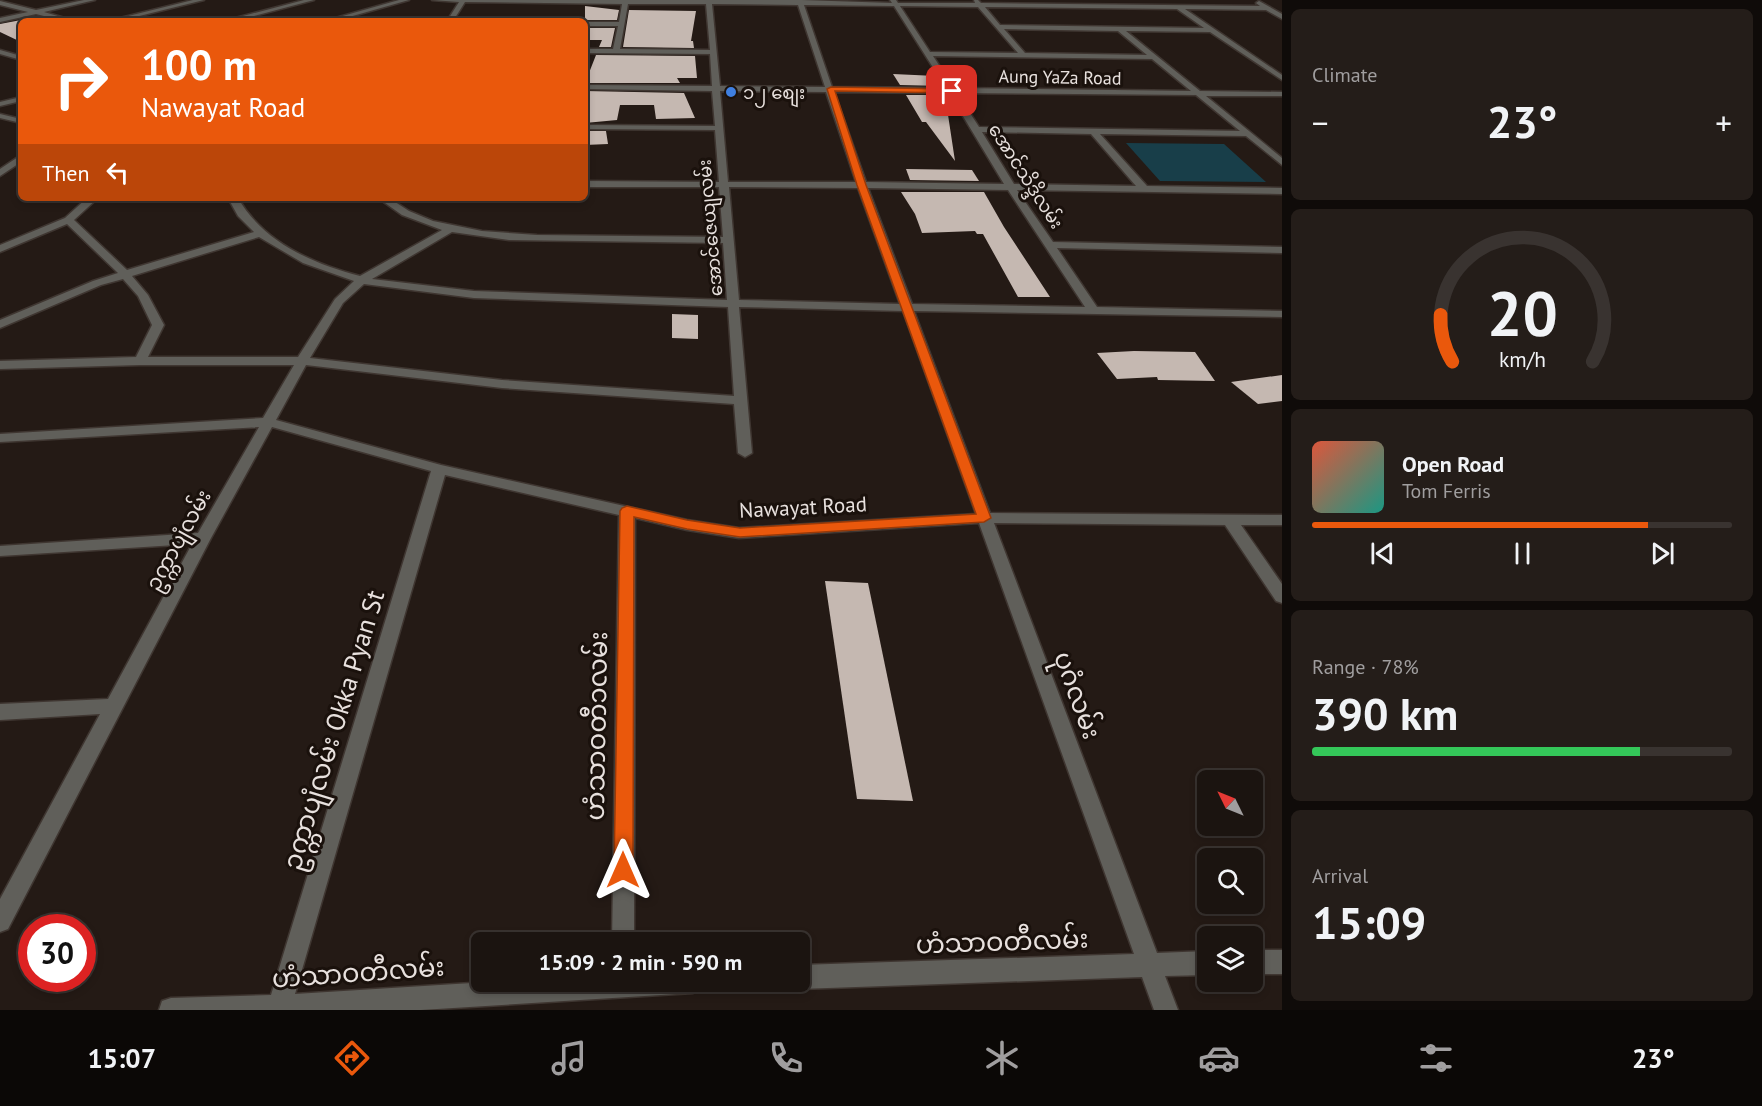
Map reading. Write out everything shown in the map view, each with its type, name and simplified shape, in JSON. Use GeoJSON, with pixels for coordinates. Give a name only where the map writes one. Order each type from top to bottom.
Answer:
{"type":"FeatureCollection","features":[{"type":"Feature","properties":{"kind":"street"},"geometry":{"type":"LineString","coordinates":[[0,20],[92,0]]}},
{"type":"Feature","properties":{"kind":"street"},"geometry":{"type":"LineString","coordinates":[[124,18],[201,0]]}},
{"type":"Feature","properties":{"kind":"street"},"geometry":{"type":"LineString","coordinates":[[239,18],[311,0]]}},
{"type":"Feature","properties":{"kind":"street"},"geometry":{"type":"LineString","coordinates":[[339,18],[406,0]]}},
{"type":"Feature","properties":{"kind":"street"},"geometry":{"type":"LineString","coordinates":[[435,0],[895,2],[1266,8]]}},
{"type":"Feature","properties":{"kind":"street"},"geometry":{"type":"LineString","coordinates":[[452,18],[464,0]]}},
{"type":"Feature","properties":{"kind":"street"},"geometry":{"type":"LineString","coordinates":[[1168,0],[1282,78]]}},
{"type":"Feature","properties":{"kind":"street"},"geometry":{"type":"LineString","coordinates":[[1253,0],[1282,17]]}},
{"type":"Feature","properties":{"kind":"street"},"geometry":{"type":"LineString","coordinates":[[616,51],[626,1]]}},
{"type":"Feature","properties":{"kind":"street","name":"အောင်ဇေယျလမ်း"},"geometry":{"type":"LineString","coordinates":[[709,2],[745,453]]}},
{"type":"Feature","properties":{"kind":"street","name":"ပုဂံလမ်း"},"geometry":{"type":"LineString","coordinates":[[800,2],[862,185],[909,307],[984,518],[1166,1010]]}},
{"type":"Feature","properties":{"kind":"street","name":"အောင်သိဒ္ဒိလမ်း"},"geometry":{"type":"LineString","coordinates":[[895,2],[1010,186],[1093,310]]}},
{"type":"Feature","properties":{"kind":"street"},"geometry":{"type":"LineString","coordinates":[[0,3],[60,18]]}},
{"type":"Feature","properties":{"kind":"street"},"geometry":{"type":"LineString","coordinates":[[978,3],[1023,56]]}},
{"type":"Feature","properties":{"kind":"street"},"geometry":{"type":"LineString","coordinates":[[588,24],[621,24]]}},
{"type":"Feature","properties":{"kind":"street"},"geometry":{"type":"LineString","coordinates":[[999,27],[1212,30]]}},
{"type":"Feature","properties":{"kind":"street"},"geometry":{"type":"LineString","coordinates":[[1120,29],[1282,162]]}},
{"type":"Feature","properties":{"kind":"street"},"geometry":{"type":"LineString","coordinates":[[588,51],[713,52]]}},
{"type":"Feature","properties":{"kind":"street"},"geometry":{"type":"LineString","coordinates":[[0,52],[18,57]]}},
{"type":"Feature","properties":{"kind":"street"},"geometry":{"type":"LineString","coordinates":[[928,54],[1154,57]]}},
{"type":"Feature","properties":{"kind":"street","name":"Aung YaZa Road"},"geometry":{"type":"LineString","coordinates":[[588,87],[1282,94]]}},
{"type":"Feature","properties":{"kind":"street"},"geometry":{"type":"LineString","coordinates":[[0,105],[18,100]]}},
{"type":"Feature","properties":{"kind":"street"},"geometry":{"type":"LineString","coordinates":[[0,116],[18,121]]}},
{"type":"Feature","properties":{"kind":"street"},"geometry":{"type":"LineString","coordinates":[[588,127],[719,128]]}},
{"type":"Feature","properties":{"kind":"street"},"geometry":{"type":"LineString","coordinates":[[976,129],[1247,134]]}},
{"type":"Feature","properties":{"kind":"street"},"geometry":{"type":"LineString","coordinates":[[1093,131],[1144,189]]}},
{"type":"Feature","properties":{"kind":"street"},"geometry":{"type":"LineString","coordinates":[[0,173],[18,160]]}},
{"type":"Feature","properties":{"kind":"street"},"geometry":{"type":"LineString","coordinates":[[588,184],[1010,186],[1282,191]]}},
{"type":"Feature","properties":{"kind":"street"},"geometry":{"type":"LineString","coordinates":[[0,249],[68,220],[90,201]]}},
{"type":"Feature","properties":{"kind":"street"},"geometry":{"type":"LineString","coordinates":[[235,201],[244,219],[261,233],[318,266],[362,280],[456,293],[733,303],[1282,314]]}},
{"type":"Feature","properties":{"kind":"street"},"geometry":{"type":"LineString","coordinates":[[387,201],[399,211],[450,229],[505,237],[728,240]]}},
{"type":"Feature","properties":{"kind":"street"},"geometry":{"type":"LineString","coordinates":[[68,220],[125,275],[152,307],[158,326],[140,360]]}},
{"type":"Feature","properties":{"kind":"street","name":"ဥက္ကာပျံလမ်း"},"geometry":{"type":"LineString","coordinates":[[0,921],[203,538],[302,361],[339,301],[362,280],[450,229]]}},
{"type":"Feature","properties":{"kind":"street"},"geometry":{"type":"LineString","coordinates":[[0,324],[98,283],[261,233]]}},
{"type":"Feature","properties":{"kind":"street"},"geometry":{"type":"LineString","coordinates":[[1051,245],[1282,250]]}},
{"type":"Feature","properties":{"kind":"street"},"geometry":{"type":"LineString","coordinates":[[0,365],[140,360],[302,361],[502,384],[741,400]]}},
{"type":"Feature","properties":{"kind":"street","name":"Nawayat Road"},"geometry":{"type":"LineString","coordinates":[[0,438],[268,422],[439,469],[687,525],[740,532],[984,518],[1282,520]]}},
{"type":"Feature","properties":{"kind":"street","name":"ဥက္ကာပျံလမ်း Okka Pyan St"},"geometry":{"type":"LineString","coordinates":[[279,1007],[439,469]]}},
{"type":"Feature","properties":{"kind":"street","name":"ဟံသာဝတီ၁လမ်း"},"geometry":{"type":"LineString","coordinates":[[623,932],[627,511]]}},
{"type":"Feature","properties":{"kind":"street"},"geometry":{"type":"LineString","coordinates":[[1230,520],[1282,597]]}},
{"type":"Feature","properties":{"kind":"street"},"geometry":{"type":"LineString","coordinates":[[0,551],[203,538]]}},
{"type":"Feature","properties":{"kind":"street"},"geometry":{"type":"LineString","coordinates":[[0,712],[113,706]]}},
{"type":"Feature","properties":{"kind":"street"},"geometry":{"type":"LineString","coordinates":[[1263,962],[1282,962]]}},
{"type":"Feature","properties":{"kind":"street","name":"ဟံသာဝတီလမ်း"},"geometry":{"type":"LineString","coordinates":[[810,977],[1197,963]]}},
{"type":"Feature","properties":{"kind":"street","name":"ဟံသာဝတီလမ်း"},"geometry":{"type":"LineString","coordinates":[[171,1010],[279,1007],[485,992]]}},
{"type":"Feature","properties":{"kind":"water"},"geometry":{"type":"Polygon","coordinates":[[[1126,143],[1224,144],[1266,182],[1160,181],[1126,143]]]}},
{"type":"Feature","properties":{"kind":"building"},"geometry":{"type":"Polygon","coordinates":[[[585,6],[619,10],[617,20],[588,20],[585,18],[585,6]]]}},
{"type":"Feature","properties":{"kind":"building"},"geometry":{"type":"Polygon","coordinates":[[[629,10],[696,11],[691,41],[693,41],[694,48],[623,47],[629,10]]]}},
{"type":"Feature","properties":{"kind":"building"},"geometry":{"type":"Polygon","coordinates":[[[18,21],[18,41],[0,32],[0,24],[18,21]]]}},
{"type":"Feature","properties":{"kind":"building"},"geometry":{"type":"Polygon","coordinates":[[[588,28],[615,28],[611,47],[599,47],[602,40],[588,40],[588,28]]]}},
{"type":"Feature","properties":{"kind":"building"},"geometry":{"type":"Polygon","coordinates":[[[596,55],[695,56],[697,78],[677,78],[680,83],[588,83],[588,75],[596,55]]]}},
{"type":"Feature","properties":{"kind":"building"},"geometry":{"type":"Polygon","coordinates":[[[893,74],[936,76],[942,86],[900,85],[893,74]]]}},
{"type":"Feature","properties":{"kind":"building"},"geometry":{"type":"Polygon","coordinates":[[[588,91],[684,93],[695,118],[656,119],[654,105],[620,105],[617,120],[588,123],[588,91]]]}},
{"type":"Feature","properties":{"kind":"building"},"geometry":{"type":"Polygon","coordinates":[[[906,95],[945,95],[955,161],[926,122],[922,122],[906,95]]]}},
{"type":"Feature","properties":{"kind":"building"},"geometry":{"type":"Polygon","coordinates":[[[588,131],[606,131],[608,144],[588,145],[588,131]]]}},
{"type":"Feature","properties":{"kind":"building"},"geometry":{"type":"Polygon","coordinates":[[[906,169],[972,170],[979,181],[910,180],[906,169]]]}},
{"type":"Feature","properties":{"kind":"building"},"geometry":{"type":"Polygon","coordinates":[[[901,192],[984,192],[1050,297],[1018,297],[983,234],[977,234],[975,231],[922,233],[915,214],[901,192]]]}},
{"type":"Feature","properties":{"kind":"building"},"geometry":{"type":"Polygon","coordinates":[[[672,314],[698,315],[698,339],[672,338],[672,314]]]}},
{"type":"Feature","properties":{"kind":"building"},"geometry":{"type":"Polygon","coordinates":[[[1195,352],[1215,381],[1158,380],[1157,377],[1117,379],[1097,353],[1195,352]]]}},
{"type":"Feature","properties":{"kind":"building"},"geometry":{"type":"Polygon","coordinates":[[[1282,375],[1282,401],[1258,404],[1231,382],[1282,375]]]}},
{"type":"Feature","properties":{"kind":"building"},"geometry":{"type":"Polygon","coordinates":[[[825,581],[868,583],[913,801],[857,799],[825,581]]]}},
{"type":"Feature","properties":{"kind":"place","name":"၁၂ စျေး"},"geometry":{"type":"Point","coordinates":[731,92]}},
{"type":"Feature","properties":{"kind":"route"},"geometry":{"type":"LineString","coordinates":[[623,870],[627,511],[687,525],[740,532],[984,518],[909,307],[862,185],[831,89],[952,91]]}}]}
